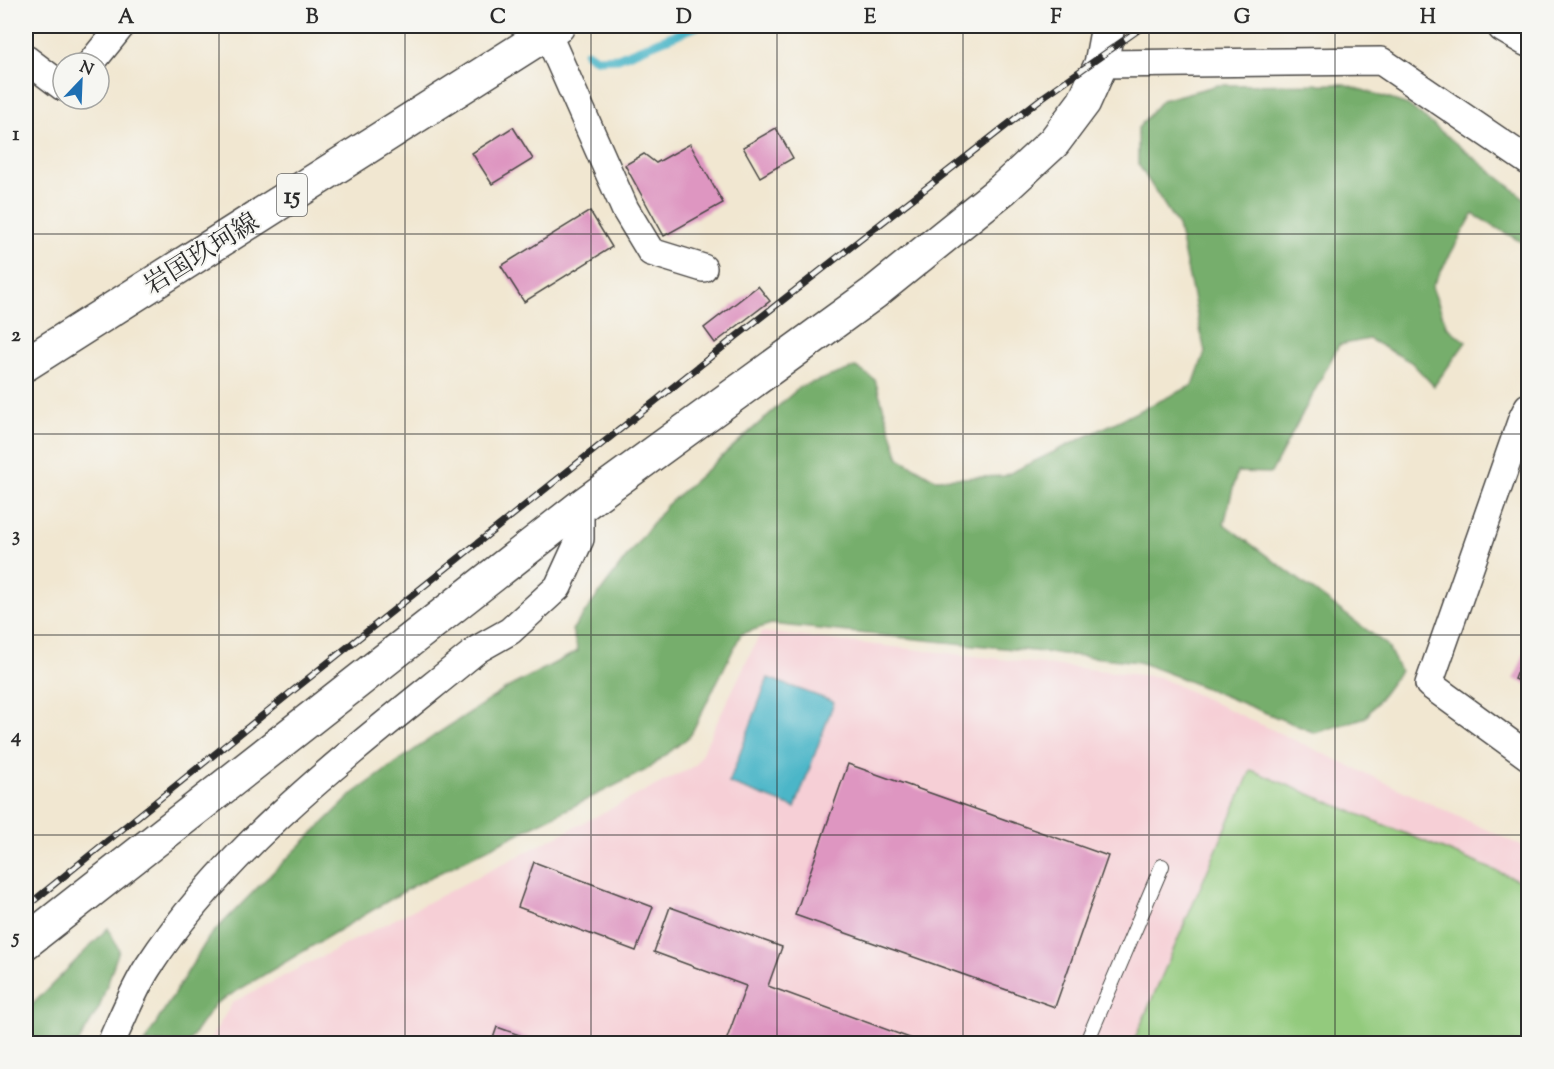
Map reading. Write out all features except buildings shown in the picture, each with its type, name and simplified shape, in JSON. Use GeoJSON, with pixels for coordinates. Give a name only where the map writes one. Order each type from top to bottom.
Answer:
{"type":"FeatureCollection","features":[{"type":"Feature","properties":{"kind":"street"},"geometry":{"type":"LineString","coordinates":[[101,51],[121,26]]}},
{"type":"Feature","properties":{"kind":"street"},"geometry":{"type":"LineString","coordinates":[[26,942],[580,507],[874,293],[1003,189],[1054,142],[1084,102],[1101,64],[1108,26]]}},
{"type":"Feature","properties":{"kind":"street"},"geometry":{"type":"LineString","coordinates":[[1504,26],[1528,40]]}},
{"type":"Feature","properties":{"kind":"street"},"geometry":{"type":"LineString","coordinates":[[552,29],[625,209],[651,252],[703,268]]}},
{"type":"Feature","properties":{"kind":"street","name":"岩国玖珂線"},"geometry":{"type":"LineString","coordinates":[[26,364],[552,29]]}},
{"type":"Feature","properties":{"kind":"street"},"geometry":{"type":"LineString","coordinates":[[26,59],[51,78]]}},
{"type":"Feature","properties":{"kind":"street"},"geometry":{"type":"LineString","coordinates":[[1101,64],[1381,61],[1528,160]]}},
{"type":"Feature","properties":{"kind":"street"},"geometry":{"type":"LineString","coordinates":[[1528,407],[1429,684],[1528,756]]}},
{"type":"Feature","properties":{"kind":"street"},"geometry":{"type":"LineString","coordinates":[[111,1044],[147,968],[192,906],[278,815],[478,649],[510,631],[558,586],[580,539],[580,507]]}},
{"type":"Feature","properties":{"kind":"lane"},"geometry":{"type":"LineString","coordinates":[[1086,1044],[1162,866]]}},
{"type":"Feature","properties":{"kind":"shaded area"},"geometry":{"type":"Polygon","coordinates":[[[761,632],[1159,677],[1528,849],[1528,1043],[207,1044],[233,1002],[696,765],[761,632]]]}},
{"type":"Feature","properties":{"kind":"green space"},"geometry":{"type":"Polygon","coordinates":[[[1344,84],[1408,105],[1528,201],[1528,246],[1473,214],[1432,287],[1447,327],[1466,342],[1434,386],[1411,362],[1369,339],[1339,345],[1271,473],[1237,472],[1224,524],[1387,645],[1400,671],[1366,717],[1315,733],[1139,662],[771,624],[741,634],[690,736],[646,770],[413,886],[215,1004],[188,1043],[144,1043],[209,937],[354,793],[435,735],[509,687],[578,651],[572,630],[666,506],[800,387],[856,367],[875,380],[899,458],[935,479],[1004,476],[1193,385],[1205,352],[1178,226],[1138,164],[1138,128],[1162,100],[1218,85],[1344,84]]]}},
{"type":"Feature","properties":{"kind":"green space"},"geometry":{"type":"Polygon","coordinates":[[[1251,770],[1528,884],[1528,1043],[1133,1043],[1251,770]]]}},
{"type":"Feature","properties":{"kind":"green space"},"geometry":{"type":"Polygon","coordinates":[[[108,928],[119,950],[99,1008],[78,1043],[26,1043],[26,1011],[108,928]]]}},
{"type":"Feature","properties":{"kind":"water"},"geometry":{"type":"Polygon","coordinates":[[[768,678],[834,702],[795,808],[729,783],[768,678]]]}},
{"type":"Feature","properties":{"kind":"waterway"},"geometry":{"type":"LineString","coordinates":[[587,53],[596,59],[618,58],[697,26]]}},
{"type":"Feature","properties":{"kind":"railway"},"geometry":{"type":"LineString","coordinates":[[26,907],[738,335],[1043,97],[1144,26]]}}]}
